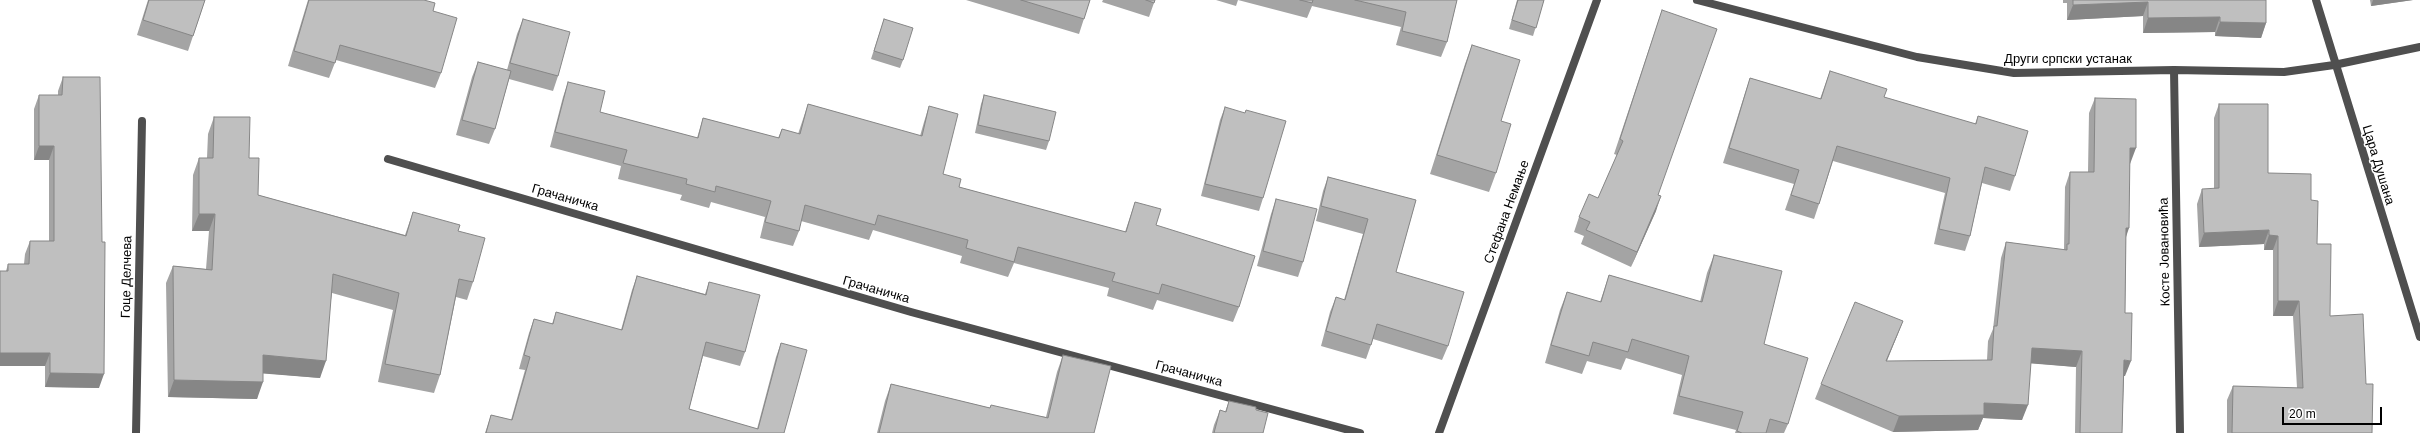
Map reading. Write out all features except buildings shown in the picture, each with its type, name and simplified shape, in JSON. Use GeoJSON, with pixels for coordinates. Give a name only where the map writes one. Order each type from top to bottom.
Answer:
{"type":"FeatureCollection","features":[{"type":"Feature","properties":{"kind":"street","name":"Стефана Немање"},"geometry":{"type":"LineString","coordinates":[[1439,433],[1597,0]]}},
{"type":"Feature","properties":{"kind":"street","name":"Други српски устанак"},"geometry":{"type":"LineString","coordinates":[[1697,0],[1917,57],[1964,67],[2014,73],[2174,70],[2284,72],[2334,65],[2420,47]]}},
{"type":"Feature","properties":{"kind":"street","name":"Цара Душана"},"geometry":{"type":"LineString","coordinates":[[2316,0],[2334,65],[2420,337]]}},
{"type":"Feature","properties":{"kind":"street","name":"Косте Јовановића"},"geometry":{"type":"LineString","coordinates":[[2174,70],[2180,433]]}},
{"type":"Feature","properties":{"kind":"street","name":"Гоце Делчева"},"geometry":{"type":"LineString","coordinates":[[136,433],[142,121]]}},
{"type":"Feature","properties":{"kind":"street","name":"Грачаничка"},"geometry":{"type":"LineString","coordinates":[[388,158],[911,312],[1360,433]]}}]}
